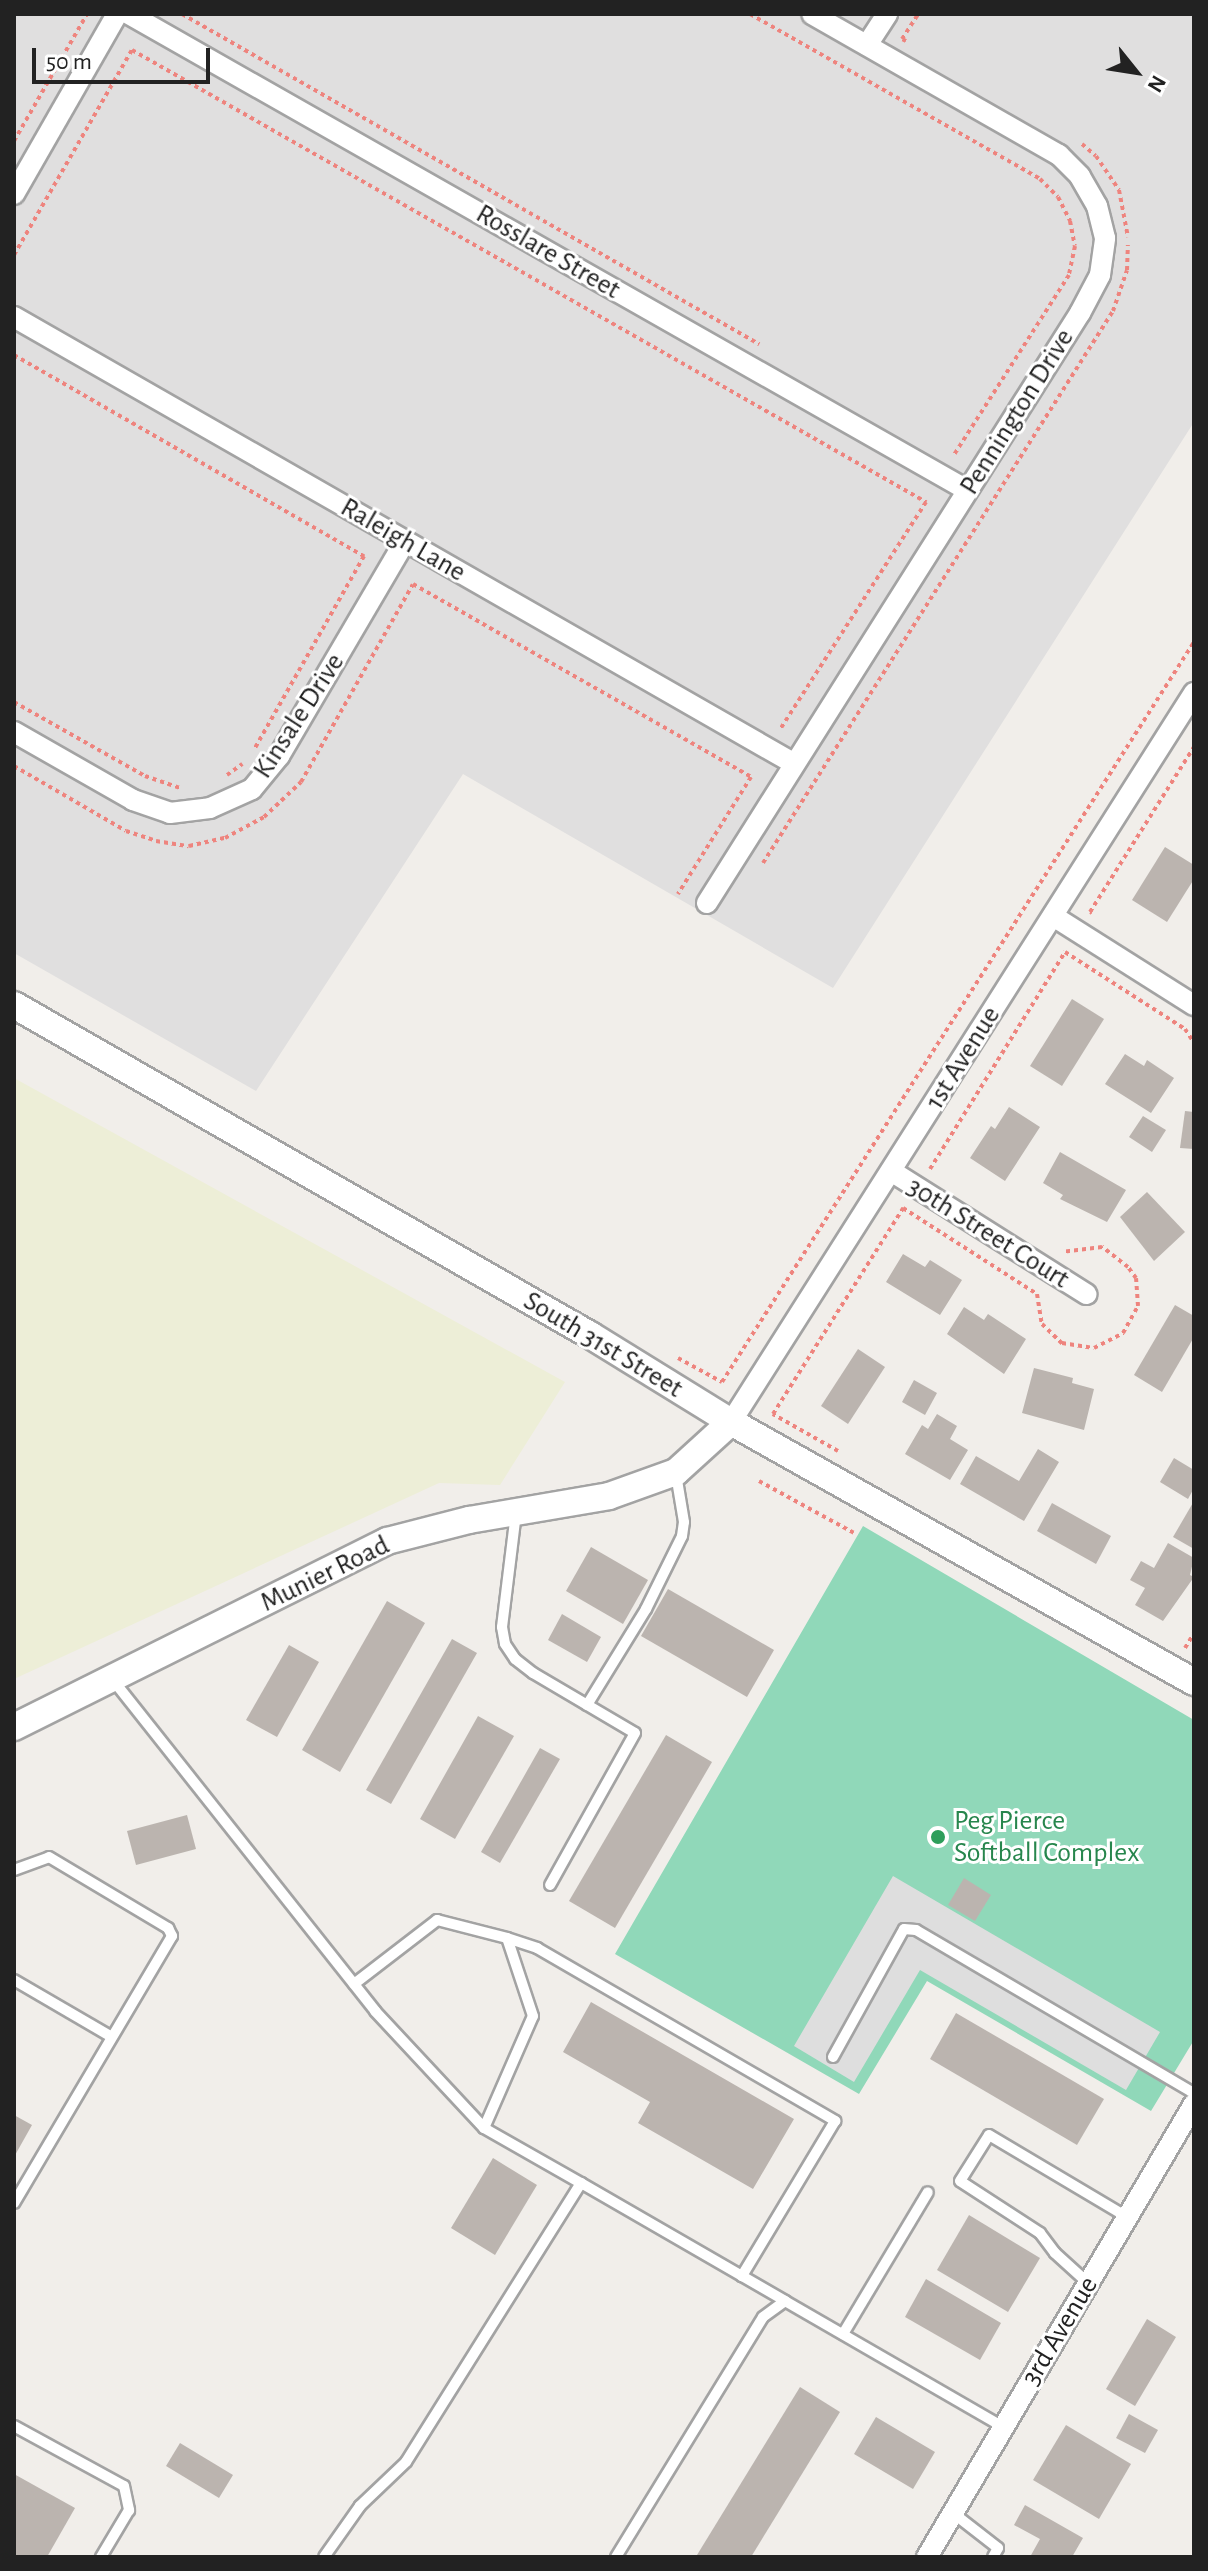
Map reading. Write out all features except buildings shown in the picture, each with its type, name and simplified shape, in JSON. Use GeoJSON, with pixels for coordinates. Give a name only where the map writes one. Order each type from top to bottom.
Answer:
{"type":"FeatureCollection","features":[{"type":"Feature","properties":{"kind":"street"},"geometry":{"type":"LineString","coordinates":[[14,194],[117,14]]}},
{"type":"Feature","properties":{"kind":"street","name":"Rosslare Street"},"geometry":{"type":"LineString","coordinates":[[129,14],[967,490]]}},
{"type":"Feature","properties":{"kind":"street","name":"Pennington Drive"},"geometry":{"type":"LineString","coordinates":[[707,903],[1080,313],[1100,275],[1105,238],[1097,206],[1080,176],[1059,155],[812,14]]}},
{"type":"Feature","properties":{"kind":"street"},"geometry":{"type":"LineString","coordinates":[[867,45],[887,14]]}},
{"type":"Feature","properties":{"kind":"street","name":"Raleigh Lane"},"geometry":{"type":"LineString","coordinates":[[14,317],[793,763]]}},
{"type":"Feature","properties":{"kind":"street","name":"Kinsale Drive"},"geometry":{"type":"LineString","coordinates":[[14,732],[133,800],[170,813],[210,808],[252,789],[279,756],[405,541]]}},
{"type":"Feature","properties":{"kind":"street","name":"1st Avenue"},"geometry":{"type":"LineString","coordinates":[[731,1422],[1194,693]]}},
{"type":"Feature","properties":{"kind":"street"},"geometry":{"type":"LineString","coordinates":[[1053,916],[1194,1005]]}},
{"type":"Feature","properties":{"kind":"street","name":"South 31st Street"},"geometry":{"type":"LineString","coordinates":[[14,1005],[590,1335],[731,1422],[1193,1680]]}},
{"type":"Feature","properties":{"kind":"street","name":"30th Street Court"},"geometry":{"type":"LineString","coordinates":[[891,1171],[1086,1294]]}},
{"type":"Feature","properties":{"kind":"street","name":"Munier Road"},"geometry":{"type":"LineString","coordinates":[[14,1727],[387,1541],[516,1511],[609,1496],[676,1472],[731,1422]]}},
{"type":"Feature","properties":{"kind":"street","name":"3rd Avenue"},"geometry":{"type":"LineString","coordinates":[[927,2557],[1194,2104]]}},
{"type":"Feature","properties":{"kind":"lane"},"geometry":{"type":"LineString","coordinates":[[587,1705],[646,1609],[682,1536],[684,1522],[676,1472]]}},
{"type":"Feature","properties":{"kind":"lane"},"geometry":{"type":"LineString","coordinates":[[516,1511],[503,1612],[505,1644],[515,1659],[533,1673],[635,1733],[550,1885]]}},
{"type":"Feature","properties":{"kind":"lane"},"geometry":{"type":"LineString","coordinates":[[113,1680],[354,1984],[484,2128],[1003,2427]]}},
{"type":"Feature","properties":{"kind":"lane"},"geometry":{"type":"LineString","coordinates":[[14,1870],[49,1857],[168,1928],[172,1936],[14,2203]]}},
{"type":"Feature","properties":{"kind":"lane"},"geometry":{"type":"LineString","coordinates":[[354,1984],[437,1920],[507,1938],[537,1948],[835,2121],[742,2276]]}},
{"type":"Feature","properties":{"kind":"lane"},"geometry":{"type":"LineString","coordinates":[[833,2057],[904,1929],[916,1930],[1194,2093]]}},
{"type":"Feature","properties":{"kind":"lane"},"geometry":{"type":"LineString","coordinates":[[484,2128],[533,2016],[507,1938]]}},
{"type":"Feature","properties":{"kind":"lane"},"geometry":{"type":"LineString","coordinates":[[14,1980],[112,2037]]}},
{"type":"Feature","properties":{"kind":"lane"},"geometry":{"type":"LineString","coordinates":[[1088,2283],[1055,2253],[1040,2233],[960,2181],[989,2135],[1127,2217]]}},
{"type":"Feature","properties":{"kind":"lane"},"geometry":{"type":"LineString","coordinates":[[324,2557],[360,2506],[406,2462],[581,2183]]}},
{"type":"Feature","properties":{"kind":"lane"},"geometry":{"type":"LineString","coordinates":[[843,2334],[928,2192]]}},
{"type":"Feature","properties":{"kind":"lane"},"geometry":{"type":"LineString","coordinates":[[616,2557],[763,2317],[785,2301]]}},
{"type":"Feature","properties":{"kind":"lane"},"geometry":{"type":"LineString","coordinates":[[14,2426],[124,2486],[129,2510],[101,2557]]}},
{"type":"Feature","properties":{"kind":"lane"},"geometry":{"type":"LineString","coordinates":[[953,2513],[998,2548],[993,2557]]}},
{"type":"Feature","properties":{"kind":"path"},"geometry":{"type":"LineString","coordinates":[[14,141],[87,14]]}},
{"type":"Feature","properties":{"kind":"path"},"geometry":{"type":"LineString","coordinates":[[182,14],[762,346]]}},
{"type":"Feature","properties":{"kind":"path"},"geometry":{"type":"LineString","coordinates":[[750,14],[1040,179],[1058,197],[1070,221],[1075,246],[1069,275],[956,457],[942,449]]}},
{"type":"Feature","properties":{"kind":"path"},"geometry":{"type":"LineString","coordinates":[[915,46],[902,39],[918,14]]}},
{"type":"Feature","properties":{"kind":"path"},"geometry":{"type":"LineString","coordinates":[[14,255],[132,50],[926,502],[781,730]]}},
{"type":"Feature","properties":{"kind":"path"},"geometry":{"type":"LineString","coordinates":[[763,863],[1113,311],[1127,270],[1128,231],[1119,190],[1096,156],[1079,142]]}},
{"type":"Feature","properties":{"kind":"path"},"geometry":{"type":"LineString","coordinates":[[14,355],[364,556],[249,759],[215,783]]}},
{"type":"Feature","properties":{"kind":"path"},"geometry":{"type":"LineString","coordinates":[[14,766],[126,831],[156,841],[189,846],[225,838],[264,817],[301,782],[413,584],[751,777],[678,894]]}},
{"type":"Feature","properties":{"kind":"path"},"geometry":{"type":"LineString","coordinates":[[667,1351],[722,1382],[1194,642]]}},
{"type":"Feature","properties":{"kind":"path"},"geometry":{"type":"LineString","coordinates":[[14,702],[145,776],[185,791]]}},
{"type":"Feature","properties":{"kind":"path"},"geometry":{"type":"LineString","coordinates":[[1103,920],[1090,912],[1194,747]]}},
{"type":"Feature","properties":{"kind":"path"},"geometry":{"type":"LineString","coordinates":[[942,1177],[929,1169],[1065,952],[1185,1029],[1194,1043]]}},
{"type":"Feature","properties":{"kind":"path"},"geometry":{"type":"LineString","coordinates":[[773,1414],[903,1208],[1037,1294],[1042,1324],[1062,1343],[1094,1348],[1123,1333],[1138,1306],[1136,1278],[1128,1267],[1102,1247],[1060,1252]]}},
{"type":"Feature","properties":{"kind":"path"},"geometry":{"type":"LineString","coordinates":[[759,1481],[854,1533]]}},
{"type":"Feature","properties":{"kind":"shaded area"},"geometry":{"type":"Polygon","coordinates":[[[14,14],[1194,14],[1194,422],[833,988],[463,774],[256,1091],[14,953],[14,14]]]}},
{"type":"Feature","properties":{"kind":"shaded area"},"geometry":{"type":"Polygon","coordinates":[[[893,1876],[1160,2032],[1126,2090],[920,1970],[854,2082],[794,2046],[893,1876]]]}},
{"type":"Feature","properties":{"kind":"green space"},"geometry":{"type":"Polygon","coordinates":[[[14,1078],[565,1382],[500,1485],[439,1483],[14,1679],[14,1078]]]}},
{"type":"Feature","properties":{"kind":"green space","name":"Peg Pierce Softball Complex"},"geometry":{"type":"Polygon","coordinates":[[[863,1526],[1194,1720],[1194,2040],[1151,2111],[927,1981],[859,2094],[615,1954],[863,1526]]]}},
{"type":"Feature","properties":{"kind":"place","name":"Peg Pierce Softball Complex"},"geometry":{"type":"Point","coordinates":[938,1837]}}]}
